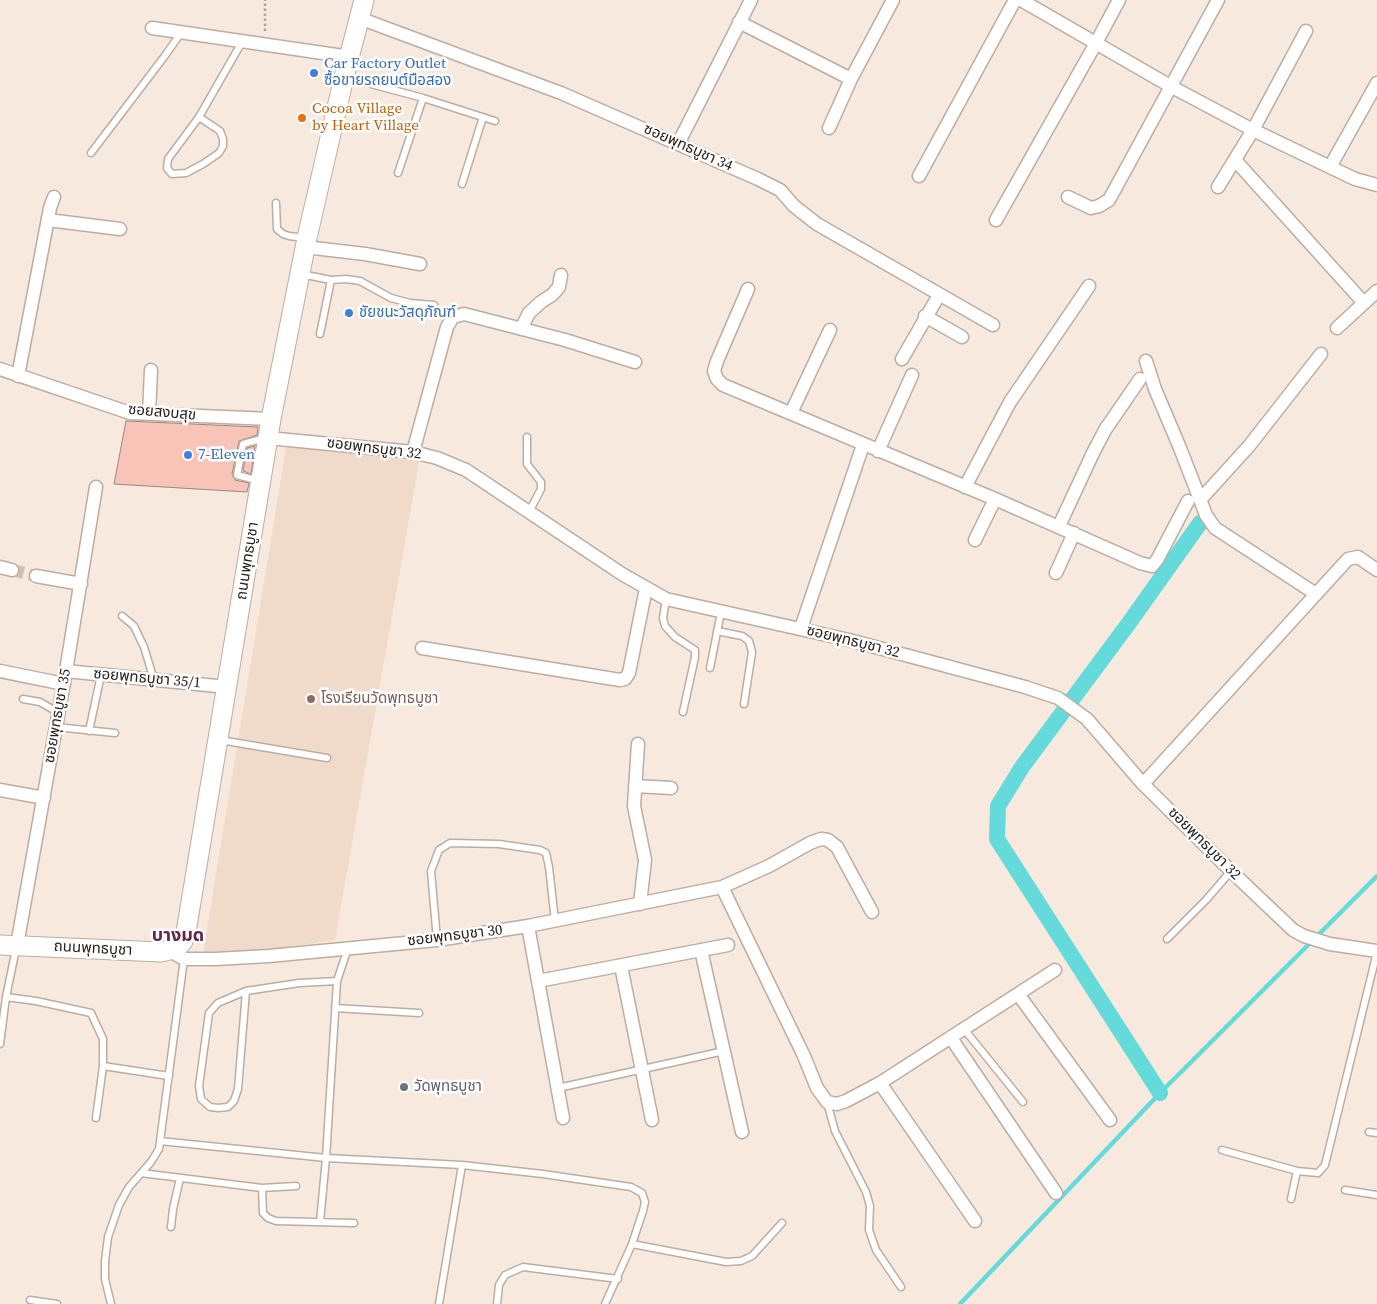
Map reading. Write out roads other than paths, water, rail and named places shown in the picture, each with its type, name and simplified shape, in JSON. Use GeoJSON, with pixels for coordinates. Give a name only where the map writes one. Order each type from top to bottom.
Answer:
{"type":"FeatureCollection","features":[{"type":"Feature","properties":{"kind":"main road","name":"ถนนพุทธบูชา"},"geometry":{"type":"LineString","coordinates":[[9,945],[177,955],[177,948],[183,941],[228,687],[271,419],[306,243],[344,77],[364,0]]}},
{"type":"Feature","properties":{"kind":"street"},"geometry":{"type":"LineString","coordinates":[[678,144],[751,0]]}},
{"type":"Feature","properties":{"kind":"street"},"geometry":{"type":"LineString","coordinates":[[829,128],[851,79],[894,0]]}},
{"type":"Feature","properties":{"kind":"street"},"geometry":{"type":"LineString","coordinates":[[919,176],[1015,0]]}},
{"type":"Feature","properties":{"kind":"street"},"geometry":{"type":"LineString","coordinates":[[1021,0],[1172,87],[1253,130],[1355,179],[1377,185]]}},
{"type":"Feature","properties":{"kind":"street"},"geometry":{"type":"LineString","coordinates":[[996,220],[1119,0]]}},
{"type":"Feature","properties":{"kind":"street"},"geometry":{"type":"LineString","coordinates":[[1068,197],[1091,208],[1109,200],[1218,0]]}},
{"type":"Feature","properties":{"kind":"street","name":"ซอยพุทธบูชา 34"},"geometry":{"type":"LineString","coordinates":[[359,18],[562,93],[758,179],[780,190],[794,206],[817,224],[993,325]]}},
{"type":"Feature","properties":{"kind":"street"},"geometry":{"type":"LineString","coordinates":[[740,22],[851,79]]}},
{"type":"Feature","properties":{"kind":"street"},"geometry":{"type":"LineString","coordinates":[[152,28],[350,57]]}},
{"type":"Feature","properties":{"kind":"street"},"geometry":{"type":"LineString","coordinates":[[1218,187],[1253,130],[1306,31]]}},
{"type":"Feature","properties":{"kind":"street"},"geometry":{"type":"LineString","coordinates":[[1330,166],[1377,83]]}},
{"type":"Feature","properties":{"kind":"street"},"geometry":{"type":"LineString","coordinates":[[1235,160],[1364,303]]}},
{"type":"Feature","properties":{"kind":"street"},"geometry":{"type":"LineString","coordinates":[[18,376],[54,197]]}},
{"type":"Feature","properties":{"kind":"street"},"geometry":{"type":"LineString","coordinates":[[48,220],[120,229]]}},
{"type":"Feature","properties":{"kind":"street"},"geometry":{"type":"LineString","coordinates":[[306,243],[420,264]]}},
{"type":"Feature","properties":{"kind":"street"},"geometry":{"type":"LineString","coordinates":[[521,329],[529,313],[541,302],[552,296],[559,287],[561,275]]}},
{"type":"Feature","properties":{"kind":"street"},"geometry":{"type":"LineString","coordinates":[[965,487],[1010,402],[1089,286]]}},
{"type":"Feature","properties":{"kind":"street"},"geometry":{"type":"LineString","coordinates":[[748,289],[714,371],[717,379],[723,386],[1059,526],[1140,563],[1152,566],[1194,500],[1249,446],[1321,354]]}},
{"type":"Feature","properties":{"kind":"street"},"geometry":{"type":"LineString","coordinates":[[1337,328],[1377,291]]}},
{"type":"Feature","properties":{"kind":"street"},"geometry":{"type":"LineString","coordinates":[[902,359],[939,295]]}},
{"type":"Feature","properties":{"kind":"street"},"geometry":{"type":"LineString","coordinates":[[413,452],[447,327],[453,317],[464,314],[565,340],[635,362]]}},
{"type":"Feature","properties":{"kind":"street"},"geometry":{"type":"LineString","coordinates":[[926,316],[962,337]]}},
{"type":"Feature","properties":{"kind":"street"},"geometry":{"type":"LineString","coordinates":[[791,413],[830,330]]}},
{"type":"Feature","properties":{"kind":"street"},"geometry":{"type":"LineString","coordinates":[[1146,361],[1154,389],[1180,448],[1194,500],[1215,528],[1316,594]]}},
{"type":"Feature","properties":{"kind":"street","name":"ซอยสงบสุข"},"geometry":{"type":"LineString","coordinates":[[0,369],[130,413],[271,419]]}},
{"type":"Feature","properties":{"kind":"street"},"geometry":{"type":"LineString","coordinates":[[149,414],[151,370]]}},
{"type":"Feature","properties":{"kind":"street"},"geometry":{"type":"LineString","coordinates":[[878,451],[912,375]]}},
{"type":"Feature","properties":{"kind":"street"},"geometry":{"type":"LineString","coordinates":[[1059,526],[1093,453],[1140,379]]}},
{"type":"Feature","properties":{"kind":"street","name":"ซอยพุทธบูชา 32"},"geometry":{"type":"LineString","coordinates":[[268,438],[413,452],[437,458],[466,470],[622,574],[666,599],[801,628],[1025,687],[1058,698],[1074,709],[1092,726],[1143,784],[1283,922],[1304,936],[1330,944],[1377,951]]}},
{"type":"Feature","properties":{"kind":"street"},"geometry":{"type":"LineString","coordinates":[[801,628],[863,445]]}},
{"type":"Feature","properties":{"kind":"street","name":"ซอยพุทธบูชา 35"},"geometry":{"type":"LineString","coordinates":[[9,945],[44,798],[96,487]]}},
{"type":"Feature","properties":{"kind":"street"},"geometry":{"type":"LineString","coordinates":[[975,540],[995,499]]}},
{"type":"Feature","properties":{"kind":"street"},"geometry":{"type":"LineString","coordinates":[[1056,573],[1074,533]]}},
{"type":"Feature","properties":{"kind":"street"},"geometry":{"type":"LineString","coordinates":[[1143,784],[1348,560],[1358,557],[1377,570]]}},
{"type":"Feature","properties":{"kind":"street"},"geometry":{"type":"LineString","coordinates":[[36,576],[81,584]]}},
{"type":"Feature","properties":{"kind":"street"},"geometry":{"type":"LineString","coordinates":[[422,648],[620,680],[625,679],[629,672],[646,588]]}},
{"type":"Feature","properties":{"kind":"street","name":"ซอยพุทธบูชา 35/1"},"geometry":{"type":"LineString","coordinates":[[0,672],[65,678],[101,675],[228,687]]}},
{"type":"Feature","properties":{"kind":"street"},"geometry":{"type":"LineString","coordinates":[[638,744],[635,813],[645,860],[640,904]]}},
{"type":"Feature","properties":{"kind":"street"},"geometry":{"type":"LineString","coordinates":[[636,786],[671,788]]}},
{"type":"Feature","properties":{"kind":"street"},"geometry":{"type":"LineString","coordinates":[[0,790],[44,798]]}},
{"type":"Feature","properties":{"kind":"street","name":"ซอยพุทธบูชา 30"},"geometry":{"type":"LineString","coordinates":[[177,955],[268,956],[437,940],[528,926],[722,887],[769,866],[820,839],[828,840],[837,847],[872,912]]}},
{"type":"Feature","properties":{"kind":"street"},"geometry":{"type":"LineString","coordinates":[[722,887],[804,1056],[817,1088],[827,1102],[837,1104],[846,1101],[880,1083],[1055,970]]}},
{"type":"Feature","properties":{"kind":"street"},"geometry":{"type":"LineString","coordinates":[[528,926],[564,1118]]}},
{"type":"Feature","properties":{"kind":"street"},"geometry":{"type":"LineString","coordinates":[[538,981],[728,944]]}},
{"type":"Feature","properties":{"kind":"street"},"geometry":{"type":"LineString","coordinates":[[702,950],[742,1132]]}},
{"type":"Feature","properties":{"kind":"street"},"geometry":{"type":"LineString","coordinates":[[621,966],[652,1120]]}},
{"type":"Feature","properties":{"kind":"street"},"geometry":{"type":"LineString","coordinates":[[1018,994],[1110,1120]]}},
{"type":"Feature","properties":{"kind":"street"},"geometry":{"type":"LineString","coordinates":[[951,1038],[1056,1193]]}},
{"type":"Feature","properties":{"kind":"street"},"geometry":{"type":"LineString","coordinates":[[880,1083],[975,1221]]}},
{"type":"Feature","properties":{"kind":"lane"},"geometry":{"type":"LineString","coordinates":[[91,153],[181,33]]}},
{"type":"Feature","properties":{"kind":"lane"},"geometry":{"type":"LineString","coordinates":[[199,117],[220,131],[223,139],[219,153],[186,173],[172,174],[166,168],[168,159],[199,117],[242,42]]}},
{"type":"Feature","properties":{"kind":"lane"},"geometry":{"type":"LineString","coordinates":[[344,77],[423,98],[495,121]]}},
{"type":"Feature","properties":{"kind":"lane"},"geometry":{"type":"LineString","coordinates":[[398,173],[423,98]]}},
{"type":"Feature","properties":{"kind":"lane"},"geometry":{"type":"LineString","coordinates":[[462,184],[483,117]]}},
{"type":"Feature","properties":{"kind":"lane"},"geometry":{"type":"LineString","coordinates":[[276,203],[277,229],[283,234],[306,243]]}},
{"type":"Feature","properties":{"kind":"lane"},"geometry":{"type":"LineString","coordinates":[[300,273],[331,280],[360,281],[391,298],[410,303],[434,305]]}},
{"type":"Feature","properties":{"kind":"lane"},"geometry":{"type":"LineString","coordinates":[[320,334],[331,280]]}},
{"type":"Feature","properties":{"kind":"lane"},"geometry":{"type":"LineString","coordinates":[[528,437],[527,464],[541,482],[541,489],[529,512]]}},
{"type":"Feature","properties":{"kind":"lane"},"geometry":{"type":"LineString","coordinates":[[666,599],[662,618],[665,626],[675,636],[695,650],[683,712]]}},
{"type":"Feature","properties":{"kind":"lane"},"geometry":{"type":"LineString","coordinates":[[710,668],[721,612]]}},
{"type":"Feature","properties":{"kind":"lane"},"geometry":{"type":"LineString","coordinates":[[122,616],[134,626],[144,647],[154,680]]}},
{"type":"Feature","properties":{"kind":"lane"},"geometry":{"type":"LineString","coordinates":[[717,631],[742,636],[749,641],[752,652],[744,704]]}},
{"type":"Feature","properties":{"kind":"lane"},"geometry":{"type":"LineString","coordinates":[[90,731],[101,675]]}},
{"type":"Feature","properties":{"kind":"lane"},"geometry":{"type":"LineString","coordinates":[[23,700],[40,702],[59,713]]}},
{"type":"Feature","properties":{"kind":"lane"},"geometry":{"type":"LineString","coordinates":[[56,728],[115,733]]}},
{"type":"Feature","properties":{"kind":"lane"},"geometry":{"type":"LineString","coordinates":[[219,740],[327,758]]}},
{"type":"Feature","properties":{"kind":"lane"},"geometry":{"type":"LineString","coordinates":[[437,940],[431,871],[439,850],[450,843],[499,844],[540,850],[546,853],[549,862],[555,921]]}},
{"type":"Feature","properties":{"kind":"lane"},"geometry":{"type":"LineString","coordinates":[[1167,938],[1206,900],[1231,871]]}},
{"type":"Feature","properties":{"kind":"lane"},"geometry":{"type":"LineString","coordinates":[[0,1044],[8,987],[9,945]]}},
{"type":"Feature","properties":{"kind":"lane"},"geometry":{"type":"LineString","coordinates":[[320,1222],[337,981],[348,948]]}},
{"type":"Feature","properties":{"kind":"lane"},"geometry":{"type":"LineString","coordinates":[[1222,1150],[1297,1171],[1318,1172],[1325,1165],[1377,951]]}},
{"type":"Feature","properties":{"kind":"lane"},"geometry":{"type":"LineString","coordinates":[[111,1304],[105,1279],[108,1236],[119,1205],[129,1187],[159,1149],[170,1076],[177,955]]}},
{"type":"Feature","properties":{"kind":"lane"},"geometry":{"type":"LineString","coordinates":[[246,991],[238,1089],[234,1100],[228,1106],[218,1108],[210,1106],[201,1099],[199,1086],[209,1013],[218,1003],[246,991],[299,983],[337,981]]}},
{"type":"Feature","properties":{"kind":"lane"},"geometry":{"type":"LineString","coordinates":[[0,987],[8,987]]}},
{"type":"Feature","properties":{"kind":"lane"},"geometry":{"type":"LineString","coordinates":[[6,997],[36,1001],[91,1013],[103,1039],[103,1066],[96,1118]]}},
{"type":"Feature","properties":{"kind":"lane"},"geometry":{"type":"LineString","coordinates":[[335,1008],[419,1013]]}},
{"type":"Feature","properties":{"kind":"lane"},"geometry":{"type":"LineString","coordinates":[[964,1029],[1023,1102]]}},
{"type":"Feature","properties":{"kind":"lane"},"geometry":{"type":"LineString","coordinates":[[558,1088],[724,1051]]}},
{"type":"Feature","properties":{"kind":"lane"},"geometry":{"type":"LineString","coordinates":[[103,1066],[170,1076]]}},
{"type":"Feature","properties":{"kind":"lane"},"geometry":{"type":"LineString","coordinates":[[827,1102],[835,1131],[866,1192],[870,1206],[869,1230],[876,1250],[901,1287]]}},
{"type":"Feature","properties":{"kind":"lane"},"geometry":{"type":"LineString","coordinates":[[1369,1132],[1377,1133]]}},
{"type":"Feature","properties":{"kind":"lane"},"geometry":{"type":"LineString","coordinates":[[160,1141],[326,1158],[462,1165],[543,1174],[631,1187],[642,1193],[645,1202],[632,1244],[618,1279],[605,1304]]}},
{"type":"Feature","properties":{"kind":"lane"},"geometry":{"type":"LineString","coordinates":[[439,1304],[462,1165]]}},
{"type":"Feature","properties":{"kind":"lane"},"geometry":{"type":"LineString","coordinates":[[1291,1199],[1297,1171]]}},
{"type":"Feature","properties":{"kind":"lane"},"geometry":{"type":"LineString","coordinates":[[141,1173],[262,1188],[296,1186]]}},
{"type":"Feature","properties":{"kind":"lane"},"geometry":{"type":"LineString","coordinates":[[171,1227],[172,1209],[180,1178]]}},
{"type":"Feature","properties":{"kind":"lane"},"geometry":{"type":"LineString","coordinates":[[262,1188],[263,1213],[268,1218],[276,1221],[354,1223]]}},
{"type":"Feature","properties":{"kind":"lane"},"geometry":{"type":"LineString","coordinates":[[1344,1190],[1377,1195]]}},
{"type":"Feature","properties":{"kind":"lane"},"geometry":{"type":"LineString","coordinates":[[632,1244],[726,1262],[741,1261],[752,1256],[782,1223]]}},
{"type":"Feature","properties":{"kind":"lane"},"geometry":{"type":"LineString","coordinates":[[497,1304],[500,1285],[505,1275],[523,1267],[618,1279]]}},
{"type":"Feature","properties":{"kind":"lane"},"geometry":{"type":"LineString","coordinates":[[30,1300],[57,1304]]}},
{"type":"Feature","properties":{"kind":"waterway"},"geometry":{"type":"LineString","coordinates":[[1160,1093],[997,839],[998,806],[1022,767],[1129,623],[1200,523]]}},
{"type":"Feature","properties":{"kind":"waterway"},"geometry":{"type":"LineString","coordinates":[[960,1304],[1160,1093],[1377,876]]}},
{"type":"Feature","properties":{"kind":"tunnel"},"geometry":{"type":"LineString","coordinates":[[12,570],[36,576]]}},
{"type":"Feature","properties":{"kind":"place","name":"Car Factory Outlet ซื้อขายรถยนต์มือสอง"},"geometry":{"type":"Point","coordinates":[314,73]}},
{"type":"Feature","properties":{"kind":"place","name":"Cocoa Village by Heart Village"},"geometry":{"type":"Point","coordinates":[302,118]}},
{"type":"Feature","properties":{"kind":"place","name":"ชัยชนะวัสดุภัณฑ์"},"geometry":{"type":"Point","coordinates":[349,313]}},
{"type":"Feature","properties":{"kind":"place","name":"7-Eleven"},"geometry":{"type":"Point","coordinates":[188,455]}},
{"type":"Feature","properties":{"kind":"place","name":"โรงเรียนวัดพุทธบูชา"},"geometry":{"type":"Point","coordinates":[311,699]}},
{"type":"Feature","properties":{"kind":"place","name":"วัดพุทธบูชา"},"geometry":{"type":"Point","coordinates":[404,1087]}},
{"type":"Feature","properties":{"kind":"district","name":"บางมด"},"geometry":{"type":"Point","coordinates":[178,936]}}]}
